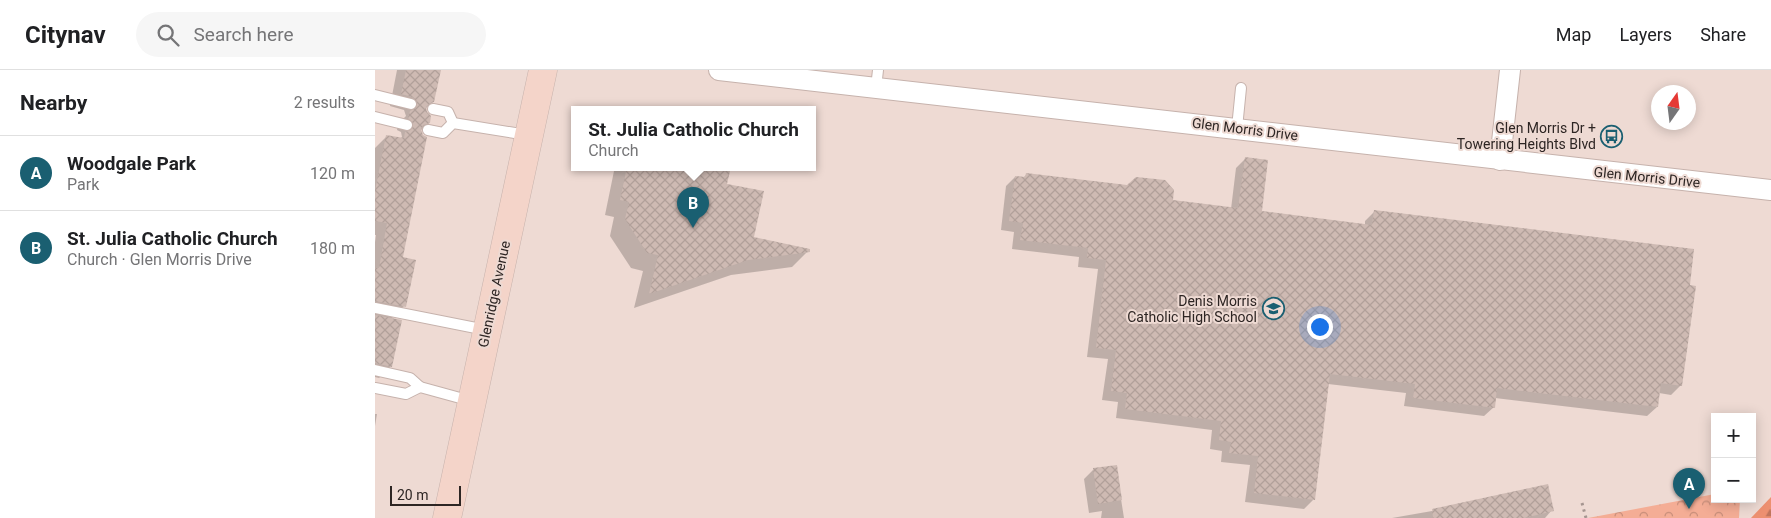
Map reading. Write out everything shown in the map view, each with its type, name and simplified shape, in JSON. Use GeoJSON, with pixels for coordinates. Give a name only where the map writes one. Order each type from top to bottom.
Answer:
{"type":"FeatureCollection","features":[{"type":"Feature","properties":{"kind":"main road","name":"Glenridge Avenue"},"geometry":{"type":"LineString","coordinates":[[447,518],[543,70]]}},
{"type":"Feature","properties":{"kind":"street","name":"Glen Morris Drive"},"geometry":{"type":"LineString","coordinates":[[719,70],[877,79],[1237,128],[1771,190]]}},
{"type":"Feature","properties":{"kind":"street"},"geometry":{"type":"LineString","coordinates":[[1501,160],[1510,70]]}},
{"type":"Feature","properties":{"kind":"lane"},"geometry":{"type":"LineString","coordinates":[[1237,128],[1241,88]]}},
{"type":"Feature","properties":{"kind":"lane"},"geometry":{"type":"LineString","coordinates":[[375,95],[411,104]]}},
{"type":"Feature","properties":{"kind":"lane"},"geometry":{"type":"LineString","coordinates":[[433,109],[449,112],[453,123]]}},
{"type":"Feature","properties":{"kind":"lane"},"geometry":{"type":"LineString","coordinates":[[375,117],[407,125]]}},
{"type":"Feature","properties":{"kind":"lane"},"geometry":{"type":"LineString","coordinates":[[453,123],[528,135]]}},
{"type":"Feature","properties":{"kind":"lane"},"geometry":{"type":"LineString","coordinates":[[428,130],[443,133],[453,123]]}},
{"type":"Feature","properties":{"kind":"lane"},"geometry":{"type":"LineString","coordinates":[[375,308],[487,330]]}},
{"type":"Feature","properties":{"kind":"lane"},"geometry":{"type":"LineString","coordinates":[[375,370],[410,378],[420,387],[472,401]]}},
{"type":"Feature","properties":{"kind":"lane"},"geometry":{"type":"LineString","coordinates":[[375,388],[406,394],[420,387]]}},
{"type":"Feature","properties":{"kind":"path"},"geometry":{"type":"LineString","coordinates":[[1582,503],[1586,518]]}},
{"type":"Feature","properties":{"kind":"green space"},"geometry":{"type":"Polygon","coordinates":[[[1711,495],[1711,503],[1740,503],[1739,518],[1588,518],[1711,495]]]}},
{"type":"Feature","properties":{"kind":"green space"},"geometry":{"type":"Polygon","coordinates":[[[1771,497],[1771,518],[1751,518],[1771,497]]]}},
{"type":"Feature","properties":{"kind":"building"},"geometry":{"type":"Polygon","coordinates":[[[406,70],[441,70],[434,102],[426,107],[427,112],[431,116],[430,123],[423,125],[421,129],[423,135],[427,137],[403,257],[416,260],[406,307],[375,301],[375,268],[379,268],[387,223],[375,221],[375,191],[386,135],[404,138],[405,132],[413,127],[413,123],[408,118],[410,111],[416,108],[417,102],[413,97],[401,94],[406,70]]]}},
{"type":"Feature","properties":{"kind":"building"},"geometry":{"type":"Polygon","coordinates":[[[1245,157],[1268,160],[1262,211],[1372,225],[1374,210],[1694,249],[1690,285],[1696,286],[1682,386],[1661,383],[1658,407],[1497,388],[1495,408],[1413,398],[1415,384],[1330,374],[1315,500],[1254,493],[1258,456],[1229,453],[1231,442],[1219,440],[1221,421],[1125,409],[1127,393],[1111,391],[1116,350],[1096,348],[1106,260],[1087,258],[1088,248],[1020,240],[1023,223],[1009,221],[1015,176],[1025,177],[1026,173],[1127,185],[1136,177],[1165,180],[1174,190],[1173,200],[1238,208],[1245,157]]]}},
{"type":"Feature","properties":{"kind":"building"},"geometry":{"type":"Polygon","coordinates":[[[626,171],[730,171],[727,184],[764,191],[754,237],[810,249],[810,252],[748,260],[649,294],[658,255],[647,253],[625,219],[629,202],[620,200],[626,171]]]}},
{"type":"Feature","properties":{"kind":"building"},"geometry":{"type":"Polygon","coordinates":[[[375,315],[402,320],[392,367],[375,363],[375,315]]]}},
{"type":"Feature","properties":{"kind":"building"},"geometry":{"type":"Polygon","coordinates":[[[1117,465],[1122,500],[1098,504],[1093,468],[1117,465]]]}},
{"type":"Feature","properties":{"kind":"building"},"geometry":{"type":"Polygon","coordinates":[[[1548,484],[1554,511],[1524,518],[1433,518],[1432,509],[1548,484]]]}},
{"type":"Feature","properties":{"kind":"place","name":"Glen Morris Dr + Towering Heights Blvd"},"geometry":{"type":"Point","coordinates":[1612,136]}},
{"type":"Feature","properties":{"kind":"place","name":"St. Julia Catholic Church"},"geometry":{"type":"Point","coordinates":[693,228]}},
{"type":"Feature","properties":{"kind":"place","name":"Denis Morris Catholic High School"},"geometry":{"type":"Point","coordinates":[1273,309]}},
{"type":"Feature","properties":{"kind":"place","name":"Woodgale Park"},"geometry":{"type":"Point","coordinates":[1689,509]}}]}
